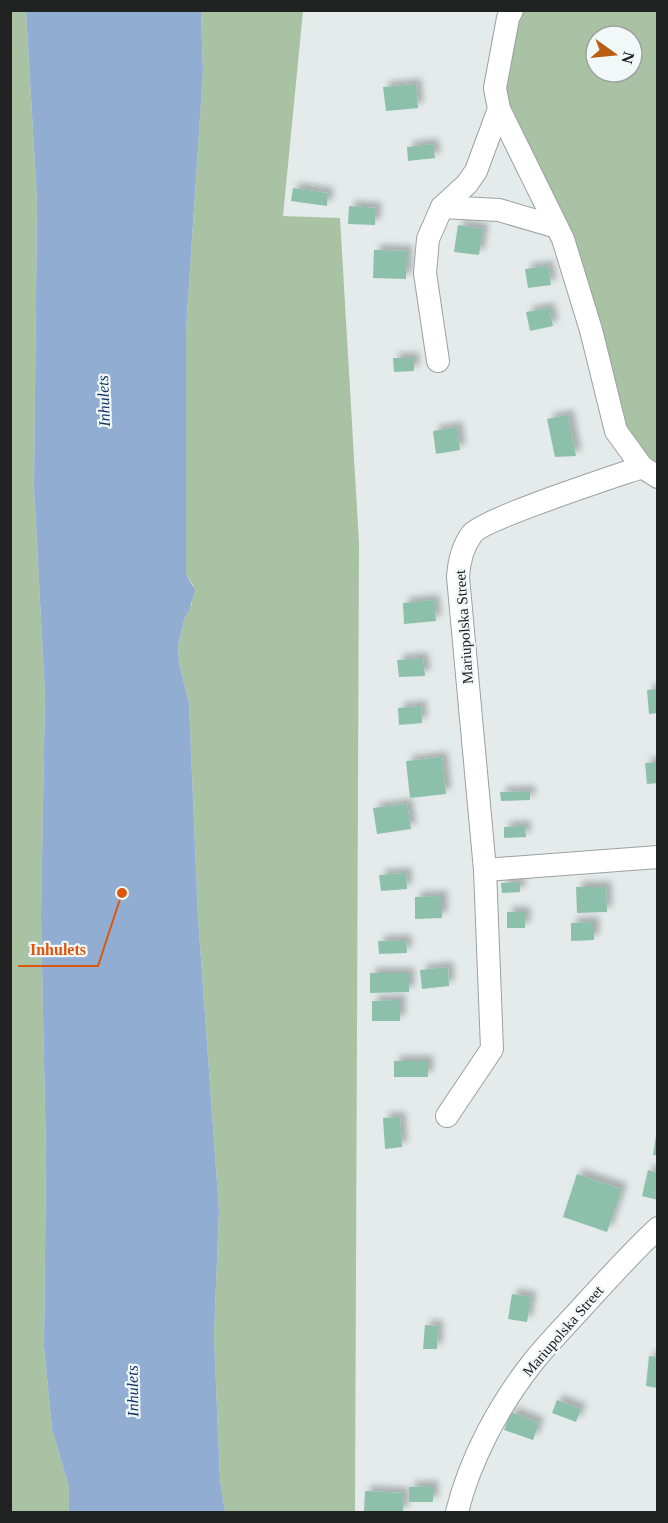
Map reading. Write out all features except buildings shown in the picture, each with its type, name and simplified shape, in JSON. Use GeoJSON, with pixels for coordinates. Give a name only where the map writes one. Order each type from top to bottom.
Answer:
{"type":"FeatureCollection","features":[{"type":"Feature","properties":{"kind":"street","name":"Mariupolska Street"},"geometry":{"type":"LineString","coordinates":[[447,1116],[492,1049],[485,870],[458,577],[459,558],[473,532],[503,517],[650,472],[616,430],[591,330],[563,239],[500,109],[495,88],[508,18],[512,10]]}},
{"type":"Feature","properties":{"kind":"street"},"geometry":{"type":"LineString","coordinates":[[438,361],[425,273],[428,239],[442,207],[467,184],[476,171],[500,109]]}},
{"type":"Feature","properties":{"kind":"street"},"geometry":{"type":"LineString","coordinates":[[442,207],[500,210],[557,227]]}},
{"type":"Feature","properties":{"kind":"street"},"geometry":{"type":"LineString","coordinates":[[485,870],[657,857]]}},
{"type":"Feature","properties":{"kind":"street","name":"Mariupolska Street"},"geometry":{"type":"LineString","coordinates":[[457,1512],[471,1469],[486,1438],[500,1411],[533,1362],[657,1228]]}},
{"type":"Feature","properties":{"kind":"green space"},"geometry":{"type":"Polygon","coordinates":[[[10,11],[26,11],[37,201],[34,487],[45,695],[41,916],[46,1156],[44,1347],[52,1429],[69,1487],[69,1512],[10,1512],[10,11]]]}},
{"type":"Feature","properties":{"kind":"green space"},"geometry":{"type":"Polygon","coordinates":[[[201,11],[303,11],[283,216],[340,218],[359,543],[355,1512],[225,1512],[220,1480],[214,1336],[219,1210],[198,917],[189,703],[179,663],[178,645],[185,617],[192,603],[193,585],[186,574],[186,331],[203,72],[201,11]]]}},
{"type":"Feature","properties":{"kind":"green space"},"geometry":{"type":"Polygon","coordinates":[[[512,11],[657,11],[657,477],[616,431],[591,330],[523,160],[498,65],[512,11]]]}},
{"type":"Feature","properties":{"kind":"water"},"geometry":{"type":"Polygon","coordinates":[[[26,11],[201,11],[203,72],[186,331],[186,574],[195,590],[178,645],[179,663],[189,703],[198,917],[219,1210],[214,1336],[220,1480],[225,1512],[69,1512],[69,1487],[52,1429],[44,1347],[46,1156],[41,916],[45,695],[34,487],[37,201],[26,11]]]}},
{"type":"Feature","properties":{"kind":"place","name":"Inhulets"},"geometry":{"type":"Point","coordinates":[122,893]}}]}
